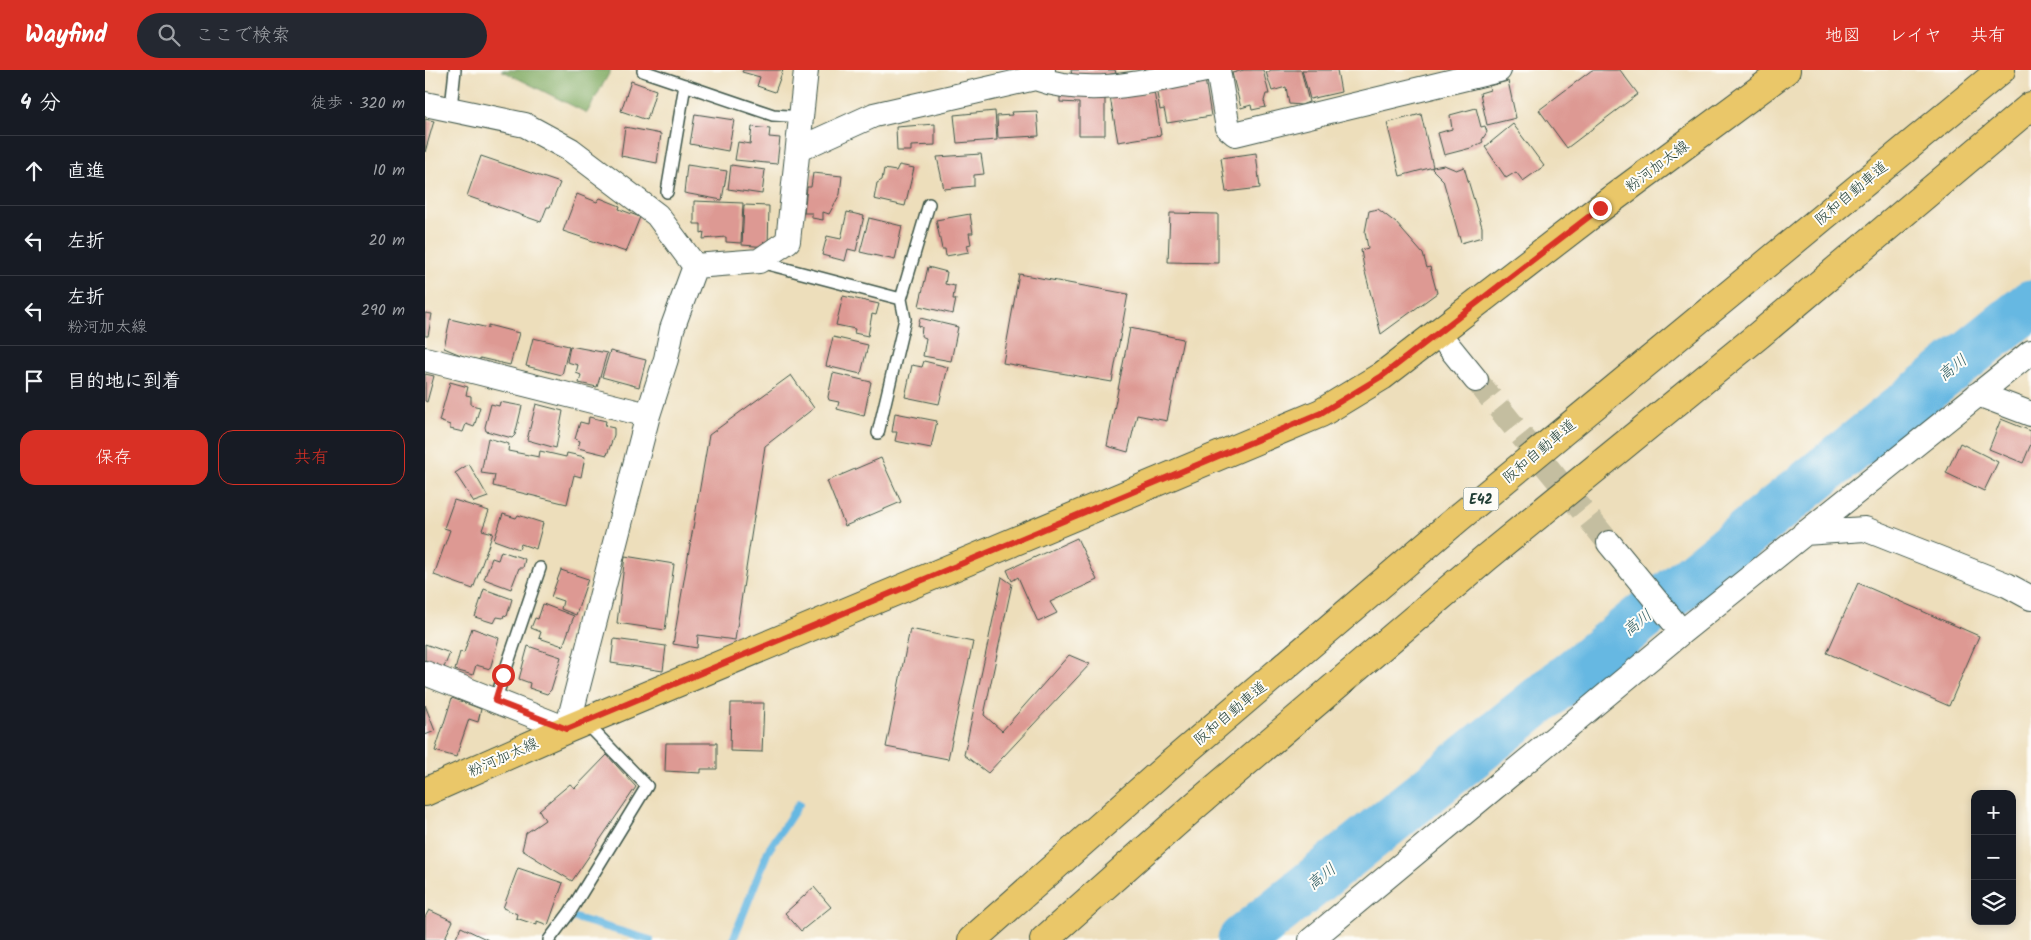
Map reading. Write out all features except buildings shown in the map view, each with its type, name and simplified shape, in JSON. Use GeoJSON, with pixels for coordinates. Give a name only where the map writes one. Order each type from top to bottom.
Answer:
{"type":"FeatureCollection","features":[{"type":"Feature","properties":{"kind":"main road","name":"粉河加太線"},"geometry":{"type":"LineString","coordinates":[[425,792],[576,725],[1321,413],[1382,376],[1600,208],[1786,70]]}},
{"type":"Feature","properties":{"kind":"main road","name":"阪和自動車道"},"geometry":{"type":"LineString","coordinates":[[972,940],[1167,767],[1456,520],[2001,70]]}},
{"type":"Feature","properties":{"kind":"main road"},"geometry":{"type":"LineString","coordinates":[[1044,940],[1197,804],[1487,557],[1752,341],[2031,106]]}},
{"type":"Feature","properties":{"kind":"street"},"geometry":{"type":"LineString","coordinates":[[695,266],[759,261],[788,242],[807,70]]}},
{"type":"Feature","properties":{"kind":"street"},"geometry":{"type":"LineString","coordinates":[[799,149],[874,115],[1039,74],[1051,84],[1109,88],[1206,70]]}},
{"type":"Feature","properties":{"kind":"street"},"geometry":{"type":"LineString","coordinates":[[1218,70],[1228,128],[1235,134],[1499,70]]}},
{"type":"Feature","properties":{"kind":"street"},"geometry":{"type":"LineString","coordinates":[[425,104],[525,125],[571,150],[657,215],[695,266]]}},
{"type":"Feature","properties":{"kind":"street"},"geometry":{"type":"LineString","coordinates":[[425,673],[495,701],[576,725],[648,415],[672,329],[695,266]]}},
{"type":"Feature","properties":{"kind":"street"},"geometry":{"type":"LineString","coordinates":[[1438,333],[1476,380]]}},
{"type":"Feature","properties":{"kind":"street"},"geometry":{"type":"LineString","coordinates":[[1311,940],[1677,626],[1804,533],[2031,352]]}},
{"type":"Feature","properties":{"kind":"street"},"geometry":{"type":"LineString","coordinates":[[425,359],[648,415]]}},
{"type":"Feature","properties":{"kind":"street"},"geometry":{"type":"LineString","coordinates":[[1978,394],[2031,414]]}},
{"type":"Feature","properties":{"kind":"street"},"geometry":{"type":"LineString","coordinates":[[1804,533],[1865,529],[2007,585],[2031,598]]}},
{"type":"Feature","properties":{"kind":"street"},"geometry":{"type":"LineString","coordinates":[[1609,543],[1677,626]]}},
{"type":"Feature","properties":{"kind":"lane"},"geometry":{"type":"LineString","coordinates":[[451,108],[455,70]]}},
{"type":"Feature","properties":{"kind":"lane"},"geometry":{"type":"LineString","coordinates":[[643,71],[773,114],[802,117]]}},
{"type":"Feature","properties":{"kind":"lane"},"geometry":{"type":"LineString","coordinates":[[667,192],[685,85]]}},
{"type":"Feature","properties":{"kind":"lane"},"geometry":{"type":"LineString","coordinates":[[878,433],[905,319],[901,299],[929,204]]}},
{"type":"Feature","properties":{"kind":"lane"},"geometry":{"type":"LineString","coordinates":[[759,261],[901,299]]}},
{"type":"Feature","properties":{"kind":"lane"},"geometry":{"type":"LineString","coordinates":[[495,701],[540,568]]}},
{"type":"Feature","properties":{"kind":"lane"},"geometry":{"type":"LineString","coordinates":[[549,940],[570,912],[647,786],[576,725]]}},
{"type":"Feature","properties":{"kind":"green space"},"geometry":{"type":"Polygon","coordinates":[[[501,70],[611,70],[587,113],[501,70]]]}},
{"type":"Feature","properties":{"kind":"waterway","name":"高川"},"geometry":{"type":"LineString","coordinates":[[1242,940],[2031,304]]}},
{"type":"Feature","properties":{"kind":"waterway"},"geometry":{"type":"LineString","coordinates":[[733,940],[768,851],[799,804]]}},
{"type":"Feature","properties":{"kind":"waterway"},"geometry":{"type":"LineString","coordinates":[[566,924],[572,917],[650,940]]}},
{"type":"Feature","properties":{"kind":"tunnel"},"geometry":{"type":"LineString","coordinates":[[1476,380],[1609,543]]}},
{"type":"Feature","properties":{"kind":"route"},"geometry":{"type":"LineString","coordinates":[[503,675],[495,701],[567,729],[1321,413],[1382,376],[1600,208]]}}]}
